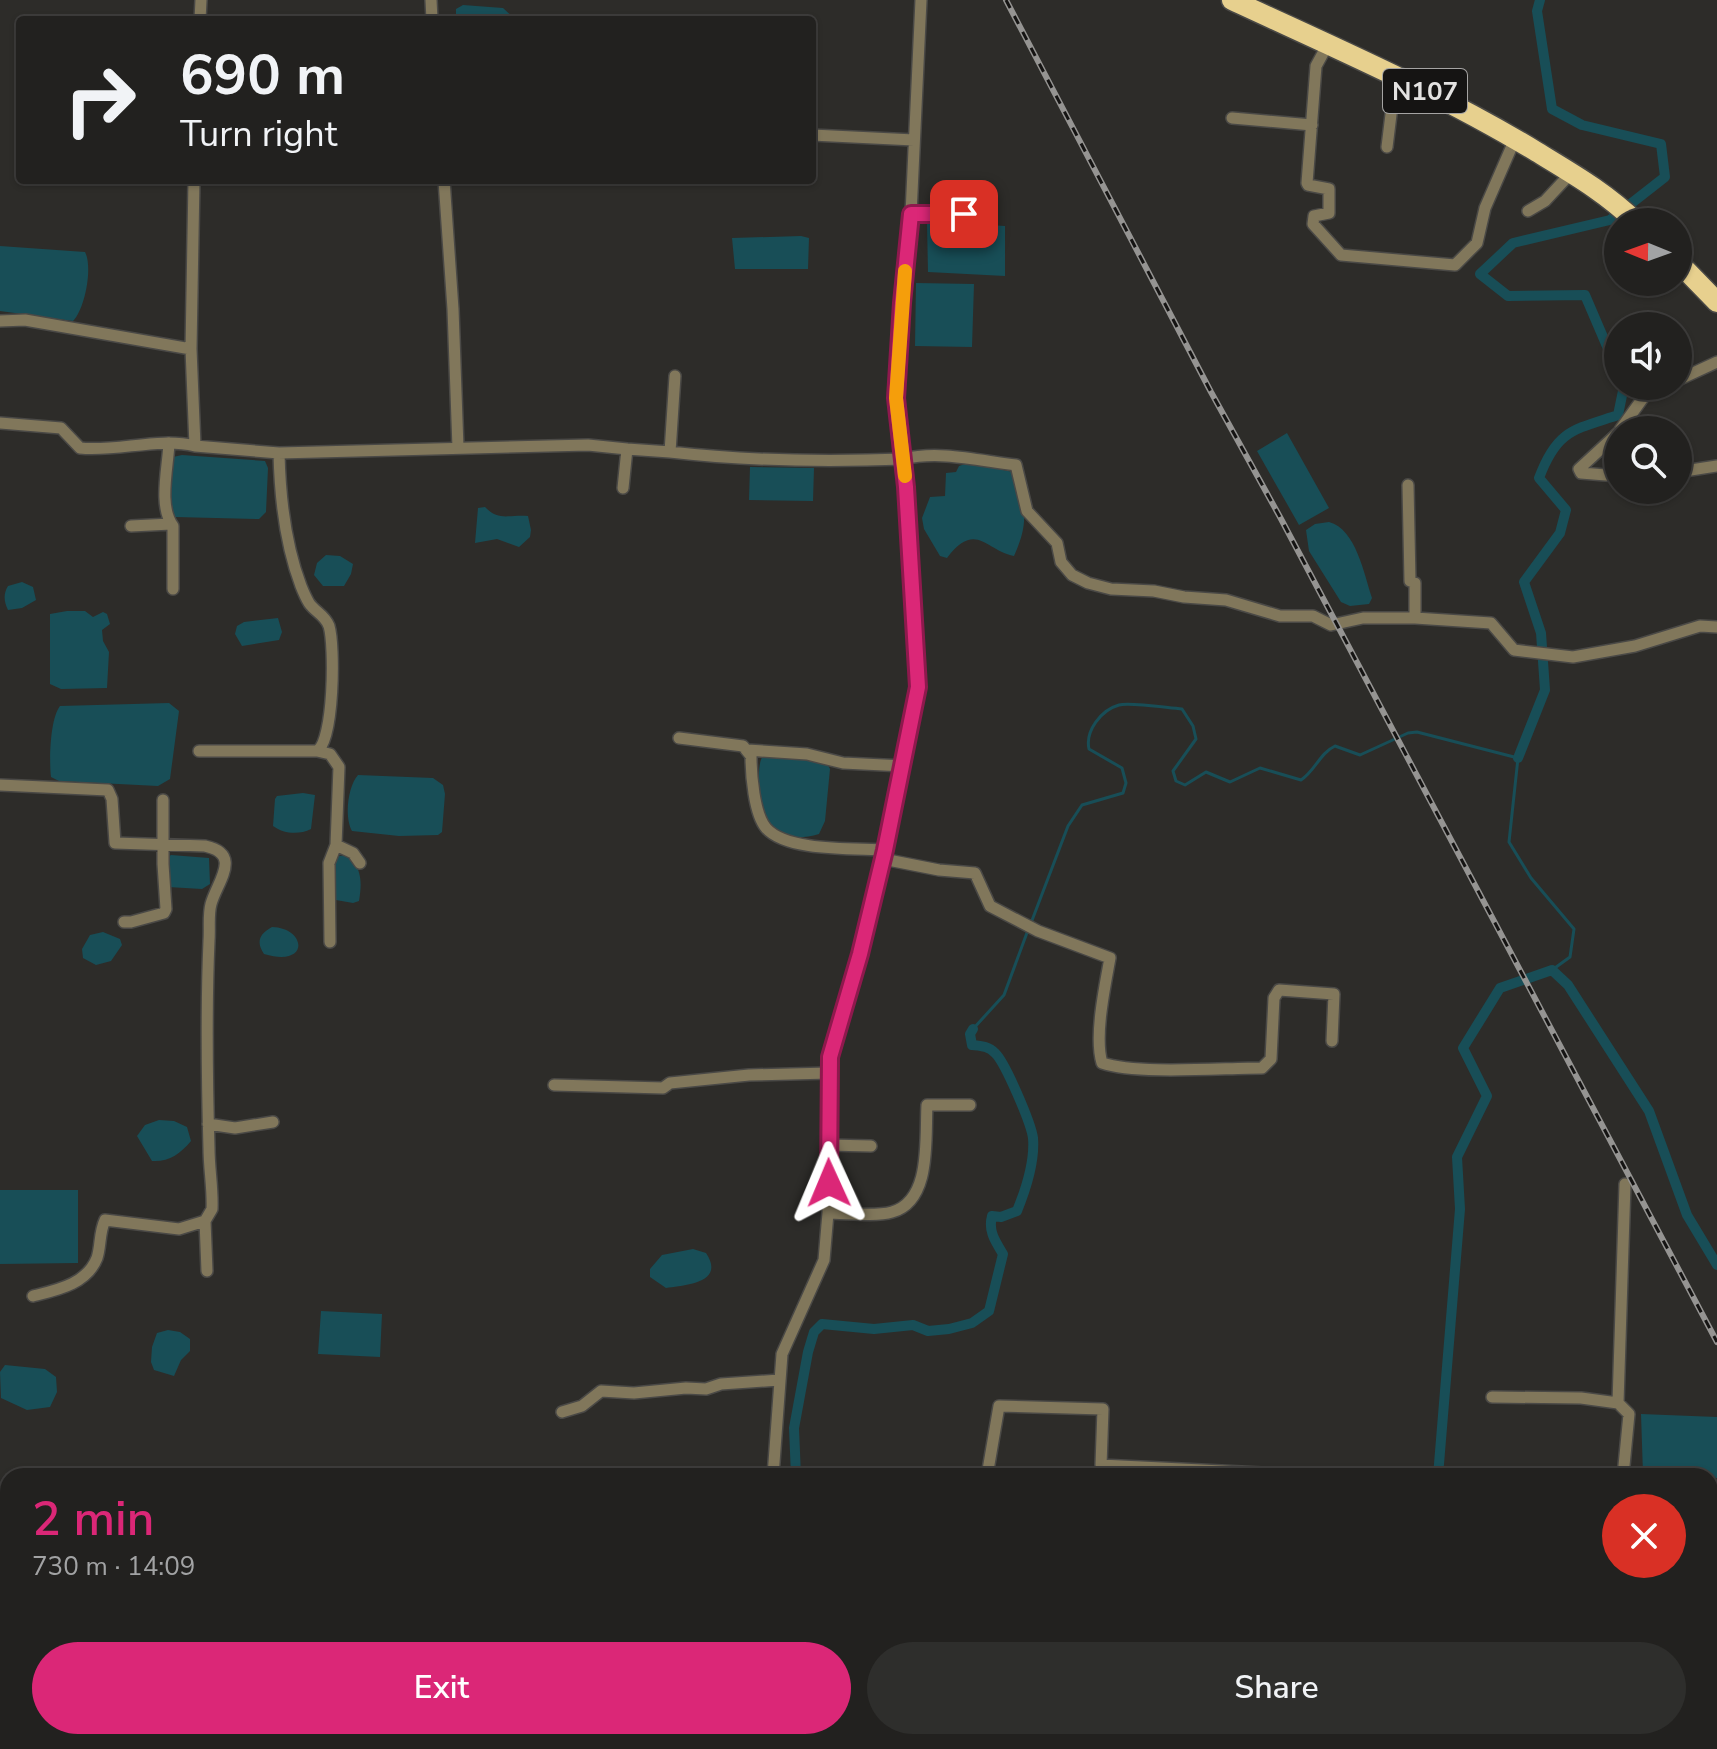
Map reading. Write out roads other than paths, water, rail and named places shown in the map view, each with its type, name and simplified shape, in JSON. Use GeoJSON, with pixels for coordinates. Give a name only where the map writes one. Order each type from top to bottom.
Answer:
{"type":"FeatureCollection","features":[{"type":"Feature","properties":{"kind":"highway","name":"N107"},"geometry":{"type":"LineString","coordinates":[[1232,0],[1400,78],[1613,193]]}},
{"type":"Feature","properties":{"kind":"highway","name":"N107"},"geometry":{"type":"LineString","coordinates":[[1252,0],[1486,111],[1583,167],[1629,208]]}},
{"type":"Feature","properties":{"kind":"highway"},"geometry":{"type":"LineString","coordinates":[[1692,262],[1717,287]]}},
{"type":"Feature","properties":{"kind":"highway"},"geometry":{"type":"LineString","coordinates":[[1692,276],[1717,302]]}},
{"type":"Feature","properties":{"kind":"street"},"geometry":{"type":"LineString","coordinates":[[774,1468],[782,1354],[824,1260],[828,1213],[830,1057],[860,954],[884,854],[918,687],[904,459],[896,398],[911,214],[921,0]]}},
{"type":"Feature","properties":{"kind":"street"},"geometry":{"type":"LineString","coordinates":[[1328,44],[1316,66],[1307,185],[1330,190],[1329,213],[1314,220],[1341,255],[1455,265],[1477,243],[1485,208],[1515,139]]}},
{"type":"Feature","properties":{"kind":"street"},"geometry":{"type":"LineString","coordinates":[[1387,147],[1393,98],[1400,78]]}},
{"type":"Feature","properties":{"kind":"street"},"geometry":{"type":"LineString","coordinates":[[1232,118],[1312,125]]}},
{"type":"Feature","properties":{"kind":"street"},"geometry":{"type":"LineString","coordinates":[[816,135],[914,140]]}},
{"type":"Feature","properties":{"kind":"street"},"geometry":{"type":"LineString","coordinates":[[1528,211],[1545,201],[1571,173]]}},
{"type":"Feature","properties":{"kind":"street"},"geometry":{"type":"LineString","coordinates":[[194,184],[191,349],[195,446]]}},
{"type":"Feature","properties":{"kind":"street"},"geometry":{"type":"LineString","coordinates":[[444,184],[458,448]]}},
{"type":"Feature","properties":{"kind":"street"},"geometry":{"type":"LineString","coordinates":[[911,214],[964,214]]}},
{"type":"Feature","properties":{"kind":"street"},"geometry":{"type":"LineString","coordinates":[[0,321],[25,320],[191,349]]}},
{"type":"Feature","properties":{"kind":"street"},"geometry":{"type":"LineString","coordinates":[[1692,374],[1717,362]]}},
{"type":"Feature","properties":{"kind":"street"},"geometry":{"type":"LineString","coordinates":[[670,452],[675,376]]}},
{"type":"Feature","properties":{"kind":"street"},"geometry":{"type":"LineString","coordinates":[[0,423],[61,428],[80,448],[98,450],[181,442],[195,446],[279,453],[588,445],[774,460],[950,457],[1016,465],[1027,511],[1057,543],[1061,562],[1072,575],[1111,589],[1226,600],[1280,616],[1313,616],[1331,625],[1363,618],[1491,623],[1514,650],[1573,657],[1635,646],[1700,626],[1717,627]]}},
{"type":"Feature","properties":{"kind":"street"},"geometry":{"type":"LineString","coordinates":[[169,443],[166,496],[167,518],[171,524],[173,589]]}},
{"type":"Feature","properties":{"kind":"street"},"geometry":{"type":"LineString","coordinates":[[1604,446],[1579,469],[1581,473],[1604,475]]}},
{"type":"Feature","properties":{"kind":"street"},"geometry":{"type":"LineString","coordinates":[[623,488],[627,449]]}},
{"type":"Feature","properties":{"kind":"street"},"geometry":{"type":"LineString","coordinates":[[279,453],[283,518],[301,584],[309,603],[326,619],[329,628],[332,683],[325,744],[317,751]]}},
{"type":"Feature","properties":{"kind":"street"},"geometry":{"type":"LineString","coordinates":[[1692,470],[1717,466]]}},
{"type":"Feature","properties":{"kind":"street"},"geometry":{"type":"LineString","coordinates":[[1408,485],[1410,581],[1415,583],[1415,618]]}},
{"type":"Feature","properties":{"kind":"street"},"geometry":{"type":"LineString","coordinates":[[131,526],[171,524]]}},
{"type":"Feature","properties":{"kind":"street"},"geometry":{"type":"LineString","coordinates":[[679,738],[743,746],[751,756],[751,773],[760,816],[766,828],[778,837],[790,842],[884,854],[939,870],[975,873],[990,906],[1038,931],[1110,958],[1098,1050],[1102,1063],[1113,1067],[1262,1068],[1271,1059],[1274,998],[1279,990],[1334,994],[1332,1041]]}},
{"type":"Feature","properties":{"kind":"street"},"geometry":{"type":"LineString","coordinates":[[747,750],[807,754],[843,763],[904,766]]}},
{"type":"Feature","properties":{"kind":"street"},"geometry":{"type":"LineString","coordinates":[[199,751],[317,751],[330,754],[339,767],[336,845],[329,863],[330,942]]}},
{"type":"Feature","properties":{"kind":"street"},"geometry":{"type":"LineString","coordinates":[[0,785],[108,790],[112,799],[115,843],[216,848],[222,853],[224,874],[211,905],[208,1124],[212,1209],[205,1221],[207,1271]]}},
{"type":"Feature","properties":{"kind":"street"},"geometry":{"type":"LineString","coordinates":[[124,922],[166,912],[163,800]]}},
{"type":"Feature","properties":{"kind":"street"},"geometry":{"type":"LineString","coordinates":[[336,845],[353,853],[360,863]]}},
{"type":"Feature","properties":{"kind":"street"},"geometry":{"type":"LineString","coordinates":[[554,1085],[663,1088],[670,1083],[749,1075],[829,1073]]}},
{"type":"Feature","properties":{"kind":"street"},"geometry":{"type":"LineString","coordinates":[[828,1213],[893,1212],[910,1201],[922,1184],[927,1105],[970,1105]]}},
{"type":"Feature","properties":{"kind":"street"},"geometry":{"type":"LineString","coordinates":[[208,1124],[235,1128],[273,1122]]}},
{"type":"Feature","properties":{"kind":"street"},"geometry":{"type":"LineString","coordinates":[[828,1145],[871,1146]]}},
{"type":"Feature","properties":{"kind":"street"},"geometry":{"type":"LineString","coordinates":[[1618,1403],[1625,1184]]}},
{"type":"Feature","properties":{"kind":"street"},"geometry":{"type":"LineString","coordinates":[[33,1296],[69,1287],[90,1270],[97,1257],[105,1220],[179,1229],[205,1221]]}},
{"type":"Feature","properties":{"kind":"street"},"geometry":{"type":"LineString","coordinates":[[562,1412],[582,1406],[601,1391],[634,1393],[706,1389],[721,1384],[779,1380]]}},
{"type":"Feature","properties":{"kind":"street"},"geometry":{"type":"LineString","coordinates":[[1492,1397],[1581,1398],[1618,1403],[1629,1414],[1624,1468]]}},
{"type":"Feature","properties":{"kind":"street"},"geometry":{"type":"LineString","coordinates":[[988,1468],[999,1406],[1103,1409],[1101,1468]]}},
{"type":"Feature","properties":{"kind":"water"},"geometry":{"type":"Polygon","coordinates":[[[463,5],[503,8],[512,16],[456,16],[456,9],[463,5]]]}},
{"type":"Feature","properties":{"kind":"water"},"geometry":{"type":"Polygon","coordinates":[[[927,223],[1005,226],[1005,276],[928,272],[927,223]]]}},
{"type":"Feature","properties":{"kind":"water"},"geometry":{"type":"Polygon","coordinates":[[[732,238],[809,238],[808,269],[735,269],[732,238]]]}},
{"type":"Feature","properties":{"kind":"water"},"geometry":{"type":"Polygon","coordinates":[[[0,246],[85,252],[88,267],[86,288],[73,321],[0,311],[0,246]]]}},
{"type":"Feature","properties":{"kind":"water"},"geometry":{"type":"Polygon","coordinates":[[[916,283],[974,284],[972,347],[915,346],[916,283]]]}},
{"type":"Feature","properties":{"kind":"water"},"geometry":{"type":"Polygon","coordinates":[[[1287,433],[1329,508],[1299,525],[1257,451],[1287,433]]]}},
{"type":"Feature","properties":{"kind":"water"},"geometry":{"type":"Polygon","coordinates":[[[173,457],[265,461],[268,468],[266,512],[259,519],[175,517],[169,510],[172,461],[173,457]]]}},
{"type":"Feature","properties":{"kind":"water"},"geometry":{"type":"Polygon","coordinates":[[[968,463],[1013,472],[1024,514],[1022,533],[1014,556],[974,539],[957,547],[947,558],[940,556],[924,529],[922,518],[930,497],[945,496],[946,473],[956,472],[959,466],[968,463]]]}},
{"type":"Feature","properties":{"kind":"water"},"geometry":{"type":"Polygon","coordinates":[[[750,467],[814,468],[813,501],[749,500],[750,467]]]}},
{"type":"Feature","properties":{"kind":"water"},"geometry":{"type":"Polygon","coordinates":[[[485,507],[500,516],[528,516],[530,537],[519,547],[497,539],[475,543],[478,508],[485,507]]]}},
{"type":"Feature","properties":{"kind":"water"},"geometry":{"type":"Polygon","coordinates":[[[1329,522],[1346,533],[1352,543],[1372,598],[1369,604],[1350,606],[1341,602],[1309,551],[1306,530],[1315,524],[1329,522]]]}},
{"type":"Feature","properties":{"kind":"water"},"geometry":{"type":"Polygon","coordinates":[[[326,555],[340,556],[353,564],[344,586],[323,586],[314,575],[317,563],[326,555]]]}},
{"type":"Feature","properties":{"kind":"water"},"geometry":{"type":"Polygon","coordinates":[[[22,582],[33,587],[36,600],[22,608],[8,610],[6,589],[22,582]]]}},
{"type":"Feature","properties":{"kind":"water"},"geometry":{"type":"Polygon","coordinates":[[[85,611],[93,617],[103,612],[107,614],[110,624],[102,630],[109,652],[107,688],[61,689],[50,684],[50,614],[85,611]]]}},
{"type":"Feature","properties":{"kind":"water"},"geometry":{"type":"Polygon","coordinates":[[[278,618],[282,632],[279,640],[242,646],[235,634],[237,626],[244,622],[278,618]]]}},
{"type":"Feature","properties":{"kind":"water"},"geometry":{"type":"Polygon","coordinates":[[[169,703],[179,711],[170,779],[158,786],[59,781],[51,777],[52,730],[60,706],[169,703]]]}},
{"type":"Feature","properties":{"kind":"water"},"geometry":{"type":"Polygon","coordinates":[[[764,754],[809,758],[827,763],[830,769],[825,821],[819,834],[793,837],[774,828],[768,820],[760,798],[759,784],[764,754]]]}},
{"type":"Feature","properties":{"kind":"water"},"geometry":{"type":"Polygon","coordinates":[[[358,775],[433,778],[443,785],[445,794],[442,832],[438,835],[399,836],[352,831],[348,802],[358,775]]]}},
{"type":"Feature","properties":{"kind":"water"},"geometry":{"type":"Polygon","coordinates":[[[315,795],[311,829],[292,833],[273,826],[277,796],[315,795]]]}},
{"type":"Feature","properties":{"kind":"water"},"geometry":{"type":"Polygon","coordinates":[[[349,855],[359,871],[361,882],[359,901],[353,903],[336,900],[332,884],[337,856],[349,855]]]}},
{"type":"Feature","properties":{"kind":"water"},"geometry":{"type":"Polygon","coordinates":[[[168,857],[209,858],[210,884],[202,889],[168,887],[168,857]]]}},
{"type":"Feature","properties":{"kind":"water"},"geometry":{"type":"Polygon","coordinates":[[[272,927],[292,934],[297,940],[296,952],[279,957],[264,954],[260,939],[272,927]]]}},
{"type":"Feature","properties":{"kind":"water"},"geometry":{"type":"Polygon","coordinates":[[[103,932],[120,939],[122,945],[111,961],[96,965],[83,958],[82,949],[90,935],[103,932]]]}},
{"type":"Feature","properties":{"kind":"water"},"geometry":{"type":"Polygon","coordinates":[[[159,1120],[174,1121],[187,1127],[191,1141],[174,1156],[152,1161],[137,1136],[145,1125],[159,1120]]]}},
{"type":"Feature","properties":{"kind":"water"},"geometry":{"type":"Polygon","coordinates":[[[0,1190],[78,1190],[78,1263],[0,1264],[0,1190]]]}},
{"type":"Feature","properties":{"kind":"water"},"geometry":{"type":"Polygon","coordinates":[[[693,1249],[706,1253],[711,1263],[711,1271],[701,1281],[666,1288],[650,1277],[650,1269],[662,1255],[693,1249]]]}},
{"type":"Feature","properties":{"kind":"water"},"geometry":{"type":"Polygon","coordinates":[[[321,1311],[382,1314],[380,1357],[318,1354],[321,1311]]]}},
{"type":"Feature","properties":{"kind":"water"},"geometry":{"type":"Polygon","coordinates":[[[168,1330],[180,1332],[190,1339],[190,1351],[181,1360],[174,1376],[154,1370],[151,1362],[157,1333],[168,1330]]]}},
{"type":"Feature","properties":{"kind":"water"},"geometry":{"type":"Polygon","coordinates":[[[5,1365],[45,1369],[56,1377],[57,1392],[50,1407],[27,1410],[1,1398],[0,1372],[5,1365]]]}},
{"type":"Feature","properties":{"kind":"water"},"geometry":{"type":"Polygon","coordinates":[[[1641,1414],[1717,1417],[1717,1468],[1643,1468],[1641,1414]]]}},
{"type":"Feature","properties":{"kind":"waterway"},"geometry":{"type":"LineString","coordinates":[[1540,0],[1537,11],[1552,109],[1582,125],[1661,144],[1665,177],[1610,220],[1513,243],[1480,274],[1508,296],[1585,295],[1604,339]]}},
{"type":"Feature","properties":{"kind":"waterway"},"geometry":{"type":"LineString","coordinates":[[1518,758],[1545,690],[1541,633],[1524,582],[1560,533],[1566,510],[1539,478],[1560,441],[1589,424],[1618,415],[1621,400]]}},
{"type":"Feature","properties":{"kind":"waterway"},"geometry":{"type":"LineString","coordinates":[[1031,923],[1068,826],[1082,805],[1123,793],[1126,783],[1122,768],[1089,749],[1092,728],[1106,711],[1119,705],[1149,706],[1182,709],[1193,726],[1196,739],[1173,771],[1176,781],[1185,785],[1206,772],[1230,782],[1260,768],[1301,780],[1335,746],[1360,755],[1408,733],[1417,732],[1518,758],[1509,842],[1531,878],[1574,929],[1570,957],[1552,970]]}},
{"type":"Feature","properties":{"kind":"waterway"},"geometry":{"type":"LineString","coordinates":[[973,1029],[1004,995],[1028,930]]}},
{"type":"Feature","properties":{"kind":"waterway"},"geometry":{"type":"LineString","coordinates":[[1439,1468],[1460,1209],[1457,1157],[1487,1096],[1463,1048],[1500,988],[1552,970],[1568,985],[1649,1111],[1687,1215],[1717,1265]]}},
{"type":"Feature","properties":{"kind":"waterway"},"geometry":{"type":"LineString","coordinates":[[796,1468],[794,1428],[808,1352],[814,1332],[822,1324],[874,1329],[913,1325],[928,1331],[972,1323],[989,1311],[1003,1254],[992,1231],[992,1216],[1001,1217],[1017,1211],[1027,1185],[1033,1138],[1005,1068],[992,1051],[972,1045],[970,1034],[973,1029]]}},
{"type":"Feature","properties":{"kind":"railway"},"geometry":{"type":"LineString","coordinates":[[1006,0],[1717,1342]]}}]}
